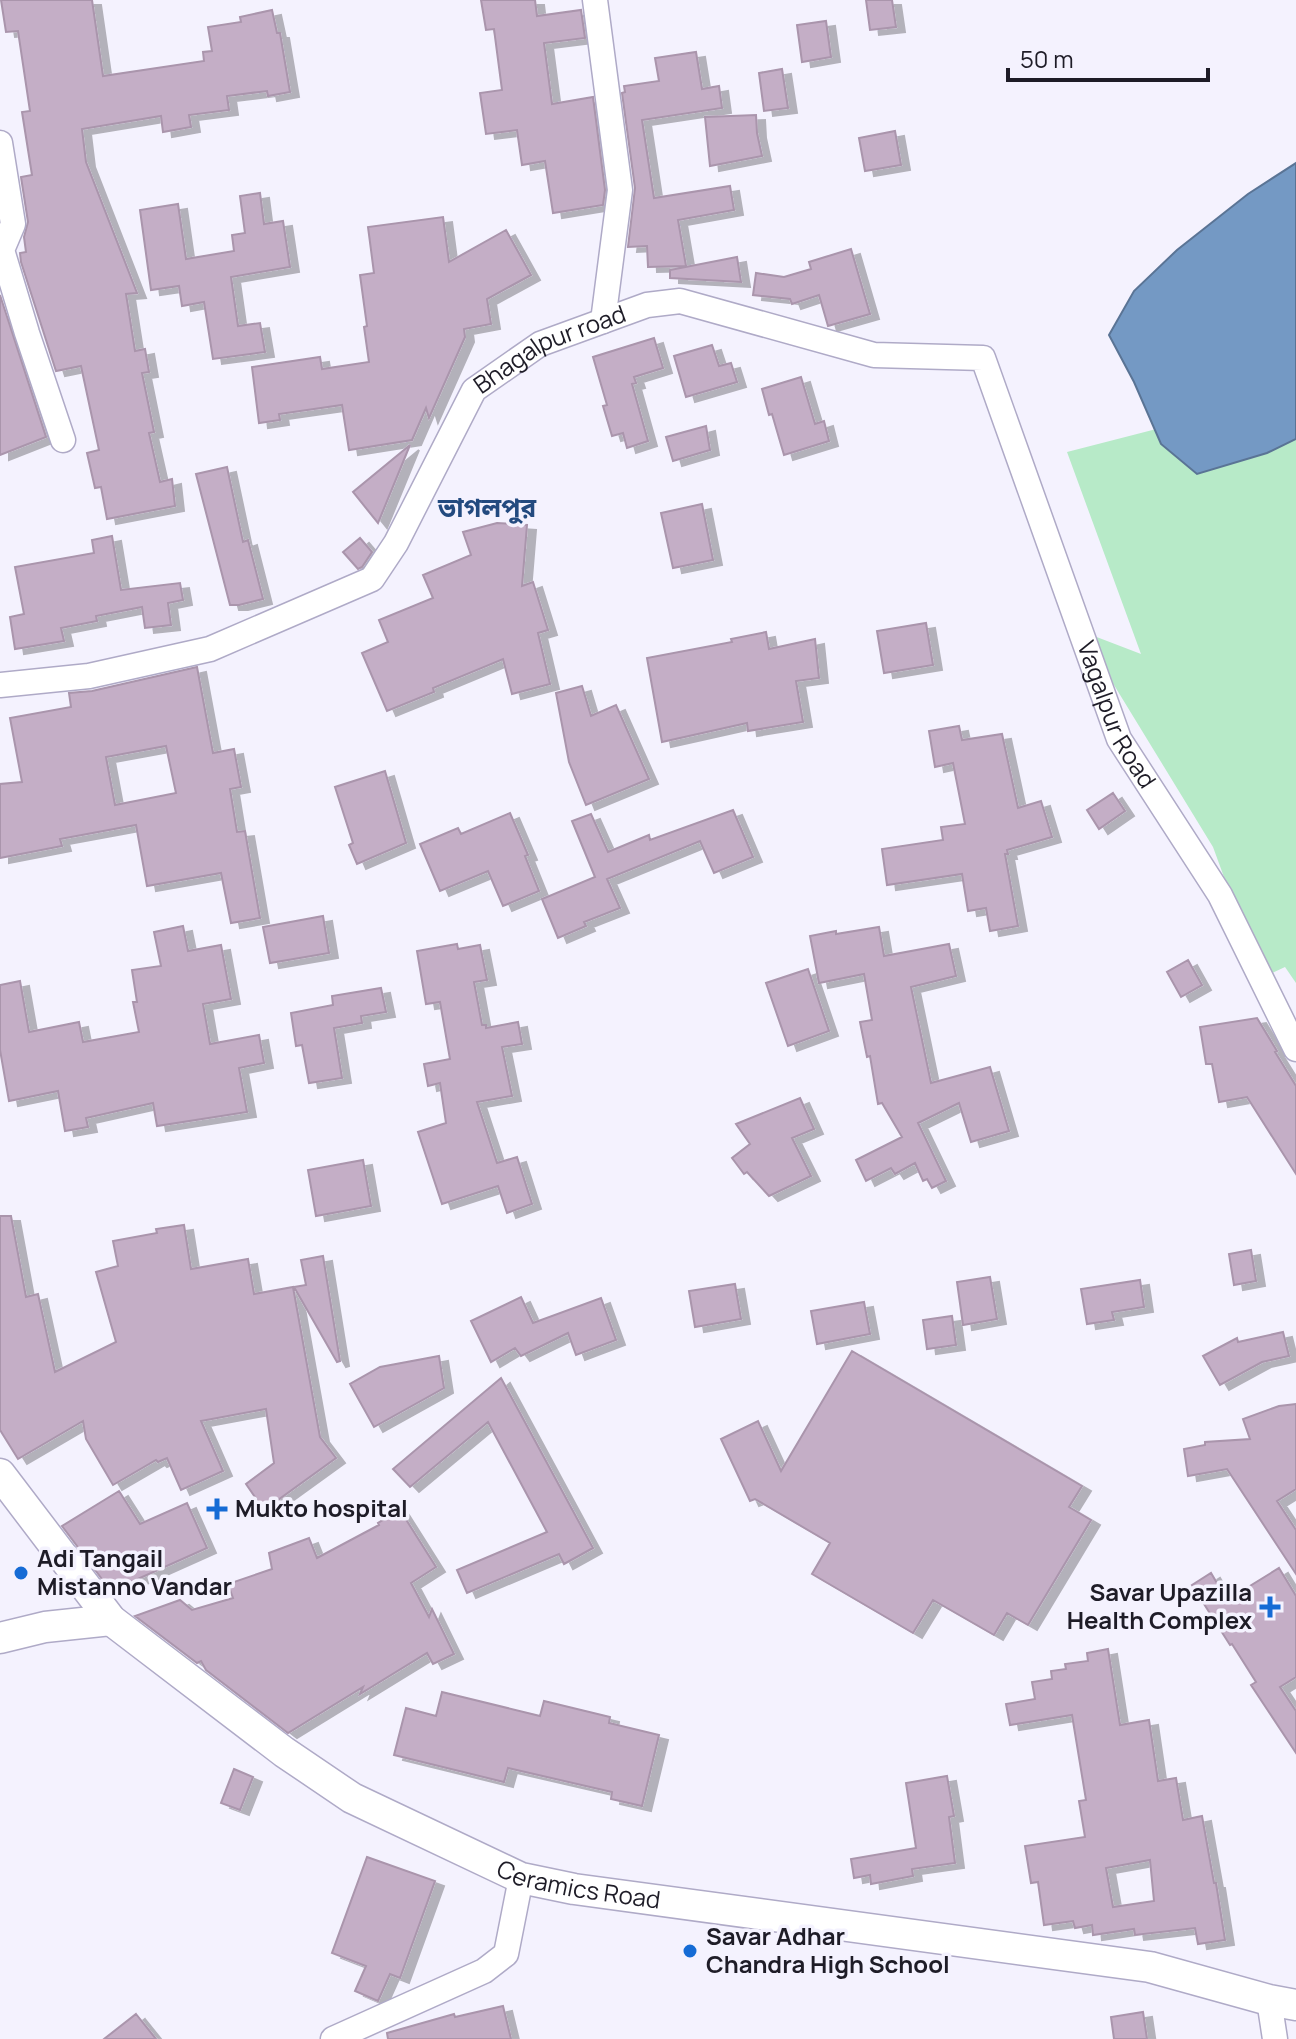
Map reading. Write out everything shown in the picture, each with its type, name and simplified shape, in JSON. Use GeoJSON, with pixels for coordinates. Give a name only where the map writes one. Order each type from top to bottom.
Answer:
{"type":"FeatureCollection","features":[{"type":"Feature","properties":{"kind":"street"},"geometry":{"type":"LineString","coordinates":[[595,0],[620,190],[603,321]]}},
{"type":"Feature","properties":{"kind":"street"},"geometry":{"type":"LineString","coordinates":[[0,143],[13,224],[2,250],[63,440]]}},
{"type":"Feature","properties":{"kind":"street","name":"Bhagalpur road"},"geometry":{"type":"LineString","coordinates":[[0,685],[89,676],[210,649],[372,579],[396,543],[474,390],[540,344],[647,305],[680,301],[874,355],[983,358]]}},
{"type":"Feature","properties":{"kind":"street","name":"Vagalpur Road"},"geometry":{"type":"LineString","coordinates":[[983,358],[1119,739],[1220,895],[1296,1049]]}},
{"type":"Feature","properties":{"kind":"street","name":"Ceramics Road"},"geometry":{"type":"LineString","coordinates":[[0,1474],[111,1620],[284,1752],[352,1798],[521,1878],[574,1889],[1150,1967],[1282,2002]]}},
{"type":"Feature","properties":{"kind":"street"},"geometry":{"type":"LineString","coordinates":[[0,1638],[45,1627],[111,1620]]}},
{"type":"Feature","properties":{"kind":"street"},"geometry":{"type":"LineString","coordinates":[[333,2039],[484,1971],[506,1954],[521,1878]]}},
{"type":"Feature","properties":{"kind":"street"},"geometry":{"type":"LineString","coordinates":[[1275,2039],[1282,2002]]}},
{"type":"Feature","properties":{"kind":"green space"},"geometry":{"type":"Polygon","coordinates":[[[1296,393],[1296,983],[1285,967],[1261,978],[1213,847],[1081,631],[1141,654],[1067,452],[1296,393]]]}},
{"type":"Feature","properties":{"kind":"water"},"geometry":{"type":"Polygon","coordinates":[[[1296,163],[1296,439],[1267,453],[1197,474],[1161,444],[1109,335],[1134,291],[1177,250],[1248,194],[1296,163]]]}},
{"type":"Feature","properties":{"kind":"building"},"geometry":{"type":"Polygon","coordinates":[[[1,0],[92,0],[103,76],[204,61],[203,52],[212,51],[208,27],[241,22],[240,17],[272,10],[277,33],[280,33],[290,92],[268,96],[267,91],[227,96],[229,110],[189,115],[191,127],[163,132],[161,116],[82,129],[86,162],[137,293],[126,294],[135,351],[145,349],[149,372],[142,373],[154,432],[149,433],[160,482],[172,479],[175,506],[107,519],[101,487],[95,488],[87,453],[99,450],[81,366],[56,371],[21,262],[20,253],[26,252],[24,237],[28,222],[21,177],[32,175],[22,112],[30,111],[18,31],[6,32],[1,0]]]}},
{"type":"Feature","properties":{"kind":"building"},"geometry":{"type":"Polygon","coordinates":[[[481,0],[535,0],[537,16],[581,10],[585,38],[544,43],[552,104],[593,97],[605,190],[603,205],[553,213],[545,161],[522,165],[517,130],[486,134],[480,93],[502,90],[494,29],[486,30],[481,0]]]}},
{"type":"Feature","properties":{"kind":"building"},"geometry":{"type":"Polygon","coordinates":[[[866,0],[892,0],[896,27],[870,30],[866,0]]]}},
{"type":"Feature","properties":{"kind":"building"},"geometry":{"type":"Polygon","coordinates":[[[826,21],[831,57],[802,62],[797,25],[826,21]]]}},
{"type":"Feature","properties":{"kind":"building"},"geometry":{"type":"Polygon","coordinates":[[[696,52],[702,89],[719,86],[722,108],[642,120],[654,198],[730,186],[734,210],[678,220],[686,266],[648,267],[647,246],[628,247],[635,188],[622,93],[625,92],[624,86],[659,81],[655,58],[696,52]]]}},
{"type":"Feature","properties":{"kind":"building"},"geometry":{"type":"Polygon","coordinates":[[[782,69],[788,108],[764,111],[759,73],[782,69]]]}},
{"type":"Feature","properties":{"kind":"building"},"geometry":{"type":"Polygon","coordinates":[[[756,115],[762,156],[710,166],[705,117],[756,115]]]}},
{"type":"Feature","properties":{"kind":"building"},"geometry":{"type":"Polygon","coordinates":[[[895,131],[901,165],[865,171],[859,138],[895,131]]]}},
{"type":"Feature","properties":{"kind":"building"},"geometry":{"type":"Polygon","coordinates":[[[260,193],[264,224],[283,221],[290,267],[231,277],[238,326],[260,323],[265,352],[213,359],[204,302],[182,306],[179,286],[151,290],[140,210],[178,204],[186,259],[234,251],[232,235],[245,233],[240,196],[260,193]]]}},
{"type":"Feature","properties":{"kind":"building"},"geometry":{"type":"Polygon","coordinates":[[[443,217],[449,262],[506,230],[531,275],[487,299],[491,324],[464,329],[465,337],[429,418],[426,408],[412,440],[349,450],[342,405],[279,414],[280,420],[259,423],[252,367],[320,357],[322,369],[369,362],[360,275],[374,273],[368,227],[443,217]]]}},
{"type":"Feature","properties":{"kind":"building"},"geometry":{"type":"Polygon","coordinates":[[[851,249],[870,314],[828,326],[819,295],[792,304],[790,299],[753,295],[756,273],[784,277],[811,269],[809,262],[851,249]]]}},
{"type":"Feature","properties":{"kind":"building"},"geometry":{"type":"Polygon","coordinates":[[[737,257],[741,282],[670,278],[670,270],[737,257]]]}},
{"type":"Feature","properties":{"kind":"building"},"geometry":{"type":"Polygon","coordinates":[[[0,295],[46,437],[0,455],[0,295]]]}},
{"type":"Feature","properties":{"kind":"building"},"geometry":{"type":"Polygon","coordinates":[[[654,338],[663,368],[634,377],[636,383],[632,384],[648,441],[627,448],[623,433],[612,436],[593,357],[654,338]]]}},
{"type":"Feature","properties":{"kind":"building"},"geometry":{"type":"Polygon","coordinates":[[[712,345],[719,366],[731,363],[737,382],[686,397],[674,356],[712,345]]]}},
{"type":"Feature","properties":{"kind":"building"},"geometry":{"type":"Polygon","coordinates":[[[801,377],[815,424],[824,421],[829,441],[784,455],[762,389],[801,377]]]}},
{"type":"Feature","properties":{"kind":"building"},"geometry":{"type":"Polygon","coordinates":[[[706,426],[710,450],[673,461],[666,437],[706,426]]]}},
{"type":"Feature","properties":{"kind":"building"},"geometry":{"type":"Polygon","coordinates":[[[410,445],[378,523],[353,492],[410,445]]]}},
{"type":"Feature","properties":{"kind":"building"},"geometry":{"type":"Polygon","coordinates":[[[227,467],[243,542],[248,540],[263,599],[239,605],[230,605],[196,474],[227,467]]]}},
{"type":"Feature","properties":{"kind":"building"},"geometry":{"type":"Polygon","coordinates":[[[702,504],[713,560],[673,568],[661,513],[702,504]]]}},
{"type":"Feature","properties":{"kind":"building"},"geometry":{"type":"Polygon","coordinates":[[[497,523],[527,525],[522,586],[533,582],[548,630],[538,633],[550,684],[512,694],[503,659],[387,711],[362,653],[388,642],[379,620],[433,598],[423,575],[471,555],[463,532],[497,523]]]}},
{"type":"Feature","properties":{"kind":"building"},"geometry":{"type":"Polygon","coordinates":[[[112,536],[121,590],[180,583],[183,600],[168,603],[171,625],[145,628],[142,607],[96,616],[97,621],[61,628],[64,641],[15,649],[10,617],[24,614],[15,567],[94,553],[92,540],[112,536]]]}},
{"type":"Feature","properties":{"kind":"building"},"geometry":{"type":"Polygon","coordinates":[[[360,538],[372,552],[358,569],[343,552],[360,538]]]}},
{"type":"Feature","properties":{"kind":"building"},"geometry":{"type":"Polygon","coordinates":[[[926,623],[933,665],[884,673],[877,631],[926,623]]]}},
{"type":"Feature","properties":{"kind":"building"},"geometry":{"type":"Polygon","coordinates":[[[766,632],[769,649],[815,639],[819,678],[796,681],[803,722],[748,731],[747,723],[662,742],[647,658],[732,642],[731,639],[766,632]]]}},
{"type":"Feature","properties":{"kind":"building"},"geometry":{"type":"Polygon","coordinates":[[[197,667],[213,753],[234,749],[241,787],[230,789],[237,832],[245,831],[260,918],[231,923],[221,873],[147,886],[136,825],[60,839],[62,846],[0,858],[0,784],[22,782],[10,718],[71,707],[69,693],[92,691],[197,667]],[[166,746],[106,757],[115,805],[176,793],[166,746]]]}},
{"type":"Feature","properties":{"kind":"building"},"geometry":{"type":"Polygon","coordinates":[[[582,686],[591,716],[616,705],[649,779],[586,805],[569,762],[556,693],[582,686]]]}},
{"type":"Feature","properties":{"kind":"building"},"geometry":{"type":"Polygon","coordinates":[[[959,726],[962,740],[1002,734],[1018,808],[1041,801],[1052,837],[1007,850],[1008,854],[1005,854],[1018,926],[990,931],[986,908],[968,911],[962,874],[887,885],[882,849],[943,840],[941,827],[965,824],[953,763],[935,767],[929,731],[959,726]]]}},
{"type":"Feature","properties":{"kind":"building"},"geometry":{"type":"Polygon","coordinates":[[[385,771],[406,843],[357,864],[349,845],[353,843],[335,787],[385,771]]]}},
{"type":"Feature","properties":{"kind":"building"},"geometry":{"type":"Polygon","coordinates":[[[1113,793],[1125,811],[1099,829],[1087,810],[1113,793]]]}},
{"type":"Feature","properties":{"kind":"building"},"geometry":{"type":"Polygon","coordinates":[[[733,810],[753,857],[714,873],[700,841],[607,879],[620,908],[584,922],[586,926],[558,938],[542,899],[595,877],[572,821],[591,814],[608,852],[649,835],[650,840],[733,810]]]}},
{"type":"Feature","properties":{"kind":"building"},"geometry":{"type":"Polygon","coordinates":[[[510,813],[539,891],[503,906],[488,871],[440,891],[420,844],[458,828],[461,834],[510,813]]]}},
{"type":"Feature","properties":{"kind":"building"},"geometry":{"type":"Polygon","coordinates":[[[323,916],[329,953],[270,963],[263,927],[323,916]]]}},
{"type":"Feature","properties":{"kind":"building"},"geometry":{"type":"Polygon","coordinates":[[[183,926],[188,951],[221,945],[231,999],[203,1004],[210,1044],[259,1035],[264,1063],[239,1068],[247,1112],[157,1126],[153,1103],[86,1118],[88,1127],[65,1131],[58,1091],[9,1101],[0,1050],[0,985],[20,981],[29,1032],[79,1022],[83,1042],[139,1032],[133,1002],[137,1002],[132,970],[161,966],[154,932],[183,926]]]}},
{"type":"Feature","properties":{"kind":"building"},"geometry":{"type":"Polygon","coordinates":[[[879,927],[884,956],[949,944],[956,976],[911,987],[931,1083],[990,1067],[1009,1131],[971,1142],[959,1103],[918,1123],[946,1181],[932,1188],[927,1179],[923,1181],[915,1163],[895,1174],[891,1168],[866,1181],[856,1160],[902,1137],[882,1103],[878,1104],[870,1056],[867,1057],[860,1022],[872,1020],[864,974],[819,983],[810,936],[879,927]]]}},
{"type":"Feature","properties":{"kind":"building"},"geometry":{"type":"Polygon","coordinates":[[[457,944],[458,949],[480,945],[487,980],[474,982],[482,1025],[486,1028],[518,1022],[522,1044],[502,1047],[512,1096],[477,1102],[497,1163],[517,1157],[532,1204],[507,1213],[498,1186],[442,1204],[418,1132],[446,1123],[440,1083],[428,1086],[424,1064],[450,1059],[440,1002],[426,1004],[417,951],[457,944]]]}},
{"type":"Feature","properties":{"kind":"building"},"geometry":{"type":"Polygon","coordinates":[[[1188,960],[1202,985],[1181,997],[1167,972],[1188,960]]]}},
{"type":"Feature","properties":{"kind":"building"},"geometry":{"type":"Polygon","coordinates":[[[808,969],[829,1031],[788,1046],[766,983],[808,969]]]}},
{"type":"Feature","properties":{"kind":"building"},"geometry":{"type":"Polygon","coordinates":[[[381,988],[386,1012],[361,1016],[362,1023],[334,1028],[342,1078],[309,1083],[302,1045],[296,1046],[291,1013],[333,1005],[332,996],[381,988]]]}},
{"type":"Feature","properties":{"kind":"building"},"geometry":{"type":"Polygon","coordinates":[[[1257,1018],[1296,1086],[1296,1174],[1247,1097],[1219,1102],[1212,1064],[1206,1064],[1200,1027],[1257,1018]]]}},
{"type":"Feature","properties":{"kind":"building"},"geometry":{"type":"Polygon","coordinates":[[[800,1098],[814,1129],[792,1138],[811,1176],[769,1196],[747,1172],[744,1174],[732,1158],[750,1144],[736,1124],[800,1098]]]}},
{"type":"Feature","properties":{"kind":"building"},"geometry":{"type":"Polygon","coordinates":[[[363,1160],[371,1206],[316,1216],[308,1170],[363,1160]]]}},
{"type":"Feature","properties":{"kind":"building"},"geometry":{"type":"Polygon","coordinates":[[[0,1216],[11,1216],[26,1297],[38,1294],[55,1372],[116,1342],[96,1272],[118,1266],[113,1241],[184,1225],[191,1269],[248,1259],[254,1294],[293,1287],[320,1437],[336,1458],[264,1510],[246,1484],[274,1463],[266,1409],[201,1421],[223,1471],[181,1490],[167,1458],[156,1460],[113,1485],[86,1439],[83,1421],[18,1459],[0,1430],[0,1216]]]}},
{"type":"Feature","properties":{"kind":"building"},"geometry":{"type":"Polygon","coordinates":[[[1251,1250],[1256,1281],[1234,1285],[1229,1254],[1251,1250]]]}},
{"type":"Feature","properties":{"kind":"building"},"geometry":{"type":"Polygon","coordinates":[[[323,1256],[340,1361],[337,1362],[294,1287],[306,1285],[301,1260],[323,1256]]]}},
{"type":"Feature","properties":{"kind":"building"},"geometry":{"type":"Polygon","coordinates":[[[990,1277],[997,1319],[963,1325],[957,1282],[990,1277]]]}},
{"type":"Feature","properties":{"kind":"building"},"geometry":{"type":"Polygon","coordinates":[[[1140,1280],[1144,1307],[1112,1312],[1114,1320],[1087,1324],[1081,1289],[1140,1280]]]}},
{"type":"Feature","properties":{"kind":"building"},"geometry":{"type":"Polygon","coordinates":[[[735,1284],[741,1319],[695,1327],[689,1291],[735,1284]]]}},
{"type":"Feature","properties":{"kind":"building"},"geometry":{"type":"Polygon","coordinates":[[[521,1297],[533,1323],[601,1298],[616,1340],[576,1355],[568,1333],[521,1356],[515,1348],[491,1362],[471,1321],[521,1297]]]}},
{"type":"Feature","properties":{"kind":"building"},"geometry":{"type":"Polygon","coordinates":[[[864,1302],[870,1334],[817,1344],[811,1311],[864,1302]]]}},
{"type":"Feature","properties":{"kind":"building"},"geometry":{"type":"Polygon","coordinates":[[[952,1316],[956,1345],[927,1349],[923,1320],[952,1316]]]}},
{"type":"Feature","properties":{"kind":"building"},"geometry":{"type":"Polygon","coordinates":[[[1283,1332],[1289,1356],[1262,1362],[1220,1385],[1203,1356],[1237,1338],[1238,1342],[1283,1332]]]}},
{"type":"Feature","properties":{"kind":"building"},"geometry":{"type":"Polygon","coordinates":[[[852,1351],[1082,1486],[1069,1507],[1091,1520],[1028,1625],[1007,1613],[994,1635],[933,1600],[913,1633],[812,1574],[830,1543],[755,1499],[750,1501],[721,1439],[758,1421],[781,1471],[852,1351]]]}},
{"type":"Feature","properties":{"kind":"building"},"geometry":{"type":"Polygon","coordinates":[[[439,1356],[444,1388],[374,1427],[350,1384],[380,1367],[439,1356]]]}},
{"type":"Feature","properties":{"kind":"building"},"geometry":{"type":"Polygon","coordinates":[[[501,1378],[593,1548],[564,1564],[559,1554],[467,1593],[457,1570],[547,1532],[488,1422],[410,1487],[393,1469],[501,1378]]]}},
{"type":"Feature","properties":{"kind":"building"},"geometry":{"type":"Polygon","coordinates":[[[1296,1404],[1296,1489],[1277,1501],[1296,1530],[1296,1574],[1227,1469],[1188,1476],[1184,1449],[1205,1445],[1205,1442],[1250,1439],[1243,1419],[1279,1406],[1296,1404]]]}},
{"type":"Feature","properties":{"kind":"building"},"geometry":{"type":"Polygon","coordinates":[[[119,1491],[140,1524],[187,1503],[207,1548],[111,1591],[62,1526],[119,1491]]]}},
{"type":"Feature","properties":{"kind":"building"},"geometry":{"type":"Polygon","coordinates":[[[400,1510],[436,1567],[411,1583],[429,1617],[432,1609],[454,1654],[433,1664],[427,1653],[360,1694],[363,1687],[288,1733],[206,1670],[201,1661],[197,1663],[135,1616],[180,1600],[192,1610],[233,1598],[228,1584],[272,1569],[269,1553],[309,1538],[317,1558],[379,1525],[400,1510]]]}},
{"type":"Feature","properties":{"kind":"building"},"geometry":{"type":"Polygon","coordinates":[[[1279,1568],[1296,1596],[1296,1677],[1280,1687],[1296,1711],[1296,1753],[1251,1685],[1256,1682],[1192,1585],[1211,1573],[1227,1600],[1279,1568]]]}},
{"type":"Feature","properties":{"kind":"building"},"geometry":{"type":"Polygon","coordinates":[[[1108,1649],[1120,1725],[1149,1720],[1158,1781],[1176,1778],[1183,1820],[1202,1816],[1225,1940],[1198,1944],[1195,1928],[1135,1935],[1134,1929],[1093,1935],[1092,1925],[1075,1928],[1073,1921],[1044,1925],[1038,1882],[1031,1883],[1025,1846],[1085,1837],[1079,1801],[1086,1800],[1072,1715],[1010,1725],[1006,1704],[1035,1699],[1032,1682],[1052,1679],[1051,1671],[1066,1669],[1065,1664],[1088,1661],[1087,1653],[1108,1649]],[[1150,1860],[1106,1868],[1113,1907],[1154,1901],[1150,1860]]]}},
{"type":"Feature","properties":{"kind":"building"},"geometry":{"type":"Polygon","coordinates":[[[442,1692],[540,1716],[544,1701],[610,1717],[609,1723],[659,1735],[642,1806],[611,1799],[612,1792],[508,1768],[504,1782],[394,1755],[406,1708],[436,1716],[442,1692]]]}},
{"type":"Feature","properties":{"kind":"building"},"geometry":{"type":"Polygon","coordinates":[[[234,1769],[253,1777],[240,1810],[221,1803],[234,1769]]]}},
{"type":"Feature","properties":{"kind":"building"},"geometry":{"type":"Polygon","coordinates":[[[947,1776],[954,1816],[949,1817],[955,1863],[912,1869],[913,1876],[871,1884],[870,1875],[854,1878],[851,1859],[916,1848],[906,1783],[947,1776]]]}},
{"type":"Feature","properties":{"kind":"building"},"geometry":{"type":"Polygon","coordinates":[[[367,1857],[435,1881],[400,1978],[390,1974],[378,2001],[355,1991],[366,1966],[332,1953],[367,1857]]]}},
{"type":"Feature","properties":{"kind":"building"},"geometry":{"type":"Polygon","coordinates":[[[503,2006],[511,2039],[388,2039],[387,2033],[454,2014],[455,2017],[503,2006]]]}},
{"type":"Feature","properties":{"kind":"building"},"geometry":{"type":"Polygon","coordinates":[[[1143,2012],[1147,2039],[1114,2039],[1111,2017],[1143,2012]]]}},
{"type":"Feature","properties":{"kind":"building"},"geometry":{"type":"Polygon","coordinates":[[[136,2014],[156,2039],[104,2039],[136,2014]]]}},
{"type":"Feature","properties":{"kind":"place","name":"Mukto hospital"},"geometry":{"type":"Point","coordinates":[217,1509]}},
{"type":"Feature","properties":{"kind":"place","name":"Adi Tangail Mistanno Vandar"},"geometry":{"type":"Point","coordinates":[21,1573]}},
{"type":"Feature","properties":{"kind":"place","name":"Savar Upazilla Health Complex"},"geometry":{"type":"Point","coordinates":[1270,1607]}},
{"type":"Feature","properties":{"kind":"place","name":"Savar Adhar Chandra High School"},"geometry":{"type":"Point","coordinates":[690,1951]}},
{"type":"Feature","properties":{"kind":"district","name":"ভাগলপুর"},"geometry":{"type":"Point","coordinates":[487,508]}}]}
